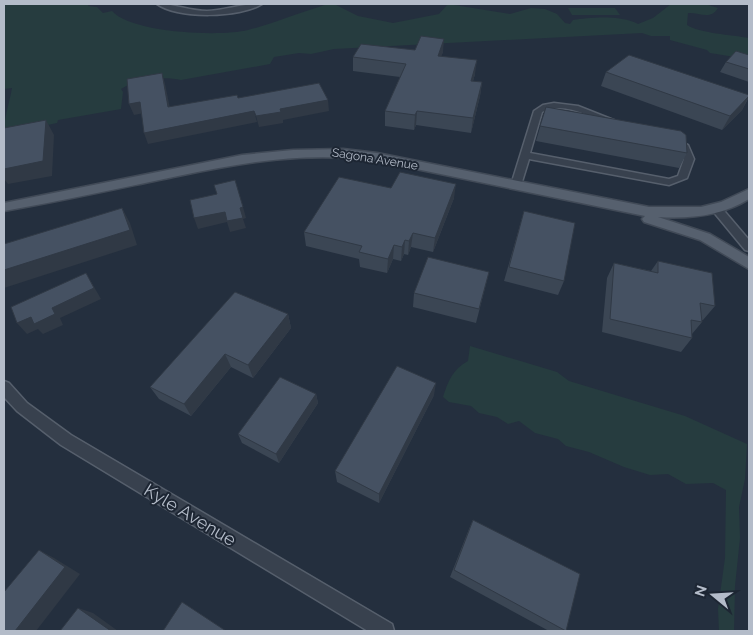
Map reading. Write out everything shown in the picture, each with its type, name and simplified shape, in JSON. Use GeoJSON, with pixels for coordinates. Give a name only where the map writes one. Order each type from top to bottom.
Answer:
{"type":"FeatureCollection","features":[{"type":"Feature","properties":{"kind":"main road","name":"Sagona Avenue"},"geometry":{"type":"LineString","coordinates":[[4,207],[242,159],[279,153],[313,151],[361,154],[624,209],[672,214],[716,208],[749,193]]}},
{"type":"Feature","properties":{"kind":"main road"},"geometry":{"type":"LineString","coordinates":[[624,209],[705,237],[749,264]]}},
{"type":"Feature","properties":{"kind":"street"},"geometry":{"type":"LineString","coordinates":[[160,4],[178,10],[206,12],[231,10],[259,4]]}},
{"type":"Feature","properties":{"kind":"street"},"geometry":{"type":"LineString","coordinates":[[516,186],[538,111],[542,108],[550,106],[567,108],[625,126]]}},
{"type":"Feature","properties":{"kind":"street"},"geometry":{"type":"LineString","coordinates":[[525,155],[658,181],[677,181],[686,174],[689,152],[677,142],[660,137]]}},
{"type":"Feature","properties":{"kind":"street"},"geometry":{"type":"LineString","coordinates":[[716,208],[749,247]]}},
{"type":"Feature","properties":{"kind":"street","name":"Kyle Avenue"},"geometry":{"type":"LineString","coordinates":[[4,387],[27,411],[66,440],[385,631]]}},
{"type":"Feature","properties":{"kind":"green space"},"geometry":{"type":"Polygon","coordinates":[[[4,4],[89,4],[88,6],[97,7],[103,13],[112,11],[122,18],[156,29],[218,33],[248,30],[328,4],[334,4],[358,16],[393,23],[439,14],[448,4],[510,14],[531,8],[545,9],[557,14],[565,23],[570,24],[573,20],[606,18],[624,19],[638,24],[653,18],[671,4],[705,4],[718,8],[715,12],[708,15],[688,13],[687,25],[707,32],[749,38],[749,64],[735,57],[710,53],[707,50],[670,40],[670,36],[651,36],[642,33],[334,49],[311,54],[299,53],[274,57],[270,64],[181,80],[158,78],[134,83],[121,89],[123,92],[121,109],[58,120],[57,123],[4,134],[12,88],[4,89],[4,4]]]}},
{"type":"Feature","properties":{"kind":"green space"},"geometry":{"type":"Polygon","coordinates":[[[568,8],[615,8],[620,15],[572,15],[568,8]]]}},
{"type":"Feature","properties":{"kind":"green space"},"geometry":{"type":"Polygon","coordinates":[[[470,346],[557,372],[569,381],[685,416],[747,444],[745,479],[739,507],[740,538],[735,586],[734,631],[719,631],[718,609],[725,558],[726,490],[713,483],[686,484],[668,474],[650,475],[624,467],[589,452],[566,446],[558,439],[535,433],[519,421],[508,424],[497,417],[479,413],[471,406],[449,402],[443,397],[447,386],[458,368],[468,361],[470,346]]]}},
{"type":"Feature","properties":{"kind":"building"},"geometry":{"type":"Polygon","coordinates":[[[421,36],[444,39],[438,56],[477,60],[471,81],[482,82],[473,118],[417,111],[415,115],[385,111],[406,64],[353,57],[361,44],[415,50],[421,36]]]}},
{"type":"Feature","properties":{"kind":"building"},"geometry":{"type":"Polygon","coordinates":[[[736,51],[749,55],[749,69],[726,62],[736,51]]]}},
{"type":"Feature","properties":{"kind":"building"},"geometry":{"type":"Polygon","coordinates":[[[629,55],[749,96],[730,116],[606,72],[629,55]]]}},
{"type":"Feature","properties":{"kind":"building"},"geometry":{"type":"Polygon","coordinates":[[[162,73],[168,107],[237,95],[238,98],[319,83],[328,100],[280,109],[281,112],[256,116],[254,111],[144,133],[140,102],[129,104],[127,79],[162,73]]]}},
{"type":"Feature","properties":{"kind":"building"},"geometry":{"type":"Polygon","coordinates":[[[546,107],[681,131],[686,135],[687,153],[540,126],[546,107]]]}},
{"type":"Feature","properties":{"kind":"building"},"geometry":{"type":"Polygon","coordinates":[[[46,120],[43,161],[4,169],[4,128],[46,120]]]}},
{"type":"Feature","properties":{"kind":"building"},"geometry":{"type":"Polygon","coordinates":[[[400,172],[456,184],[435,238],[413,233],[409,241],[405,240],[402,247],[394,245],[388,259],[359,252],[362,246],[304,232],[339,177],[391,188],[400,172]]]}},
{"type":"Feature","properties":{"kind":"building"},"geometry":{"type":"Polygon","coordinates":[[[235,180],[243,207],[240,208],[243,218],[227,221],[225,212],[194,218],[190,200],[217,194],[214,185],[235,180]]]}},
{"type":"Feature","properties":{"kind":"building"},"geometry":{"type":"Polygon","coordinates":[[[122,208],[130,230],[4,270],[4,244],[122,208]]]}},
{"type":"Feature","properties":{"kind":"building"},"geometry":{"type":"Polygon","coordinates":[[[524,211],[575,223],[564,281],[509,267],[524,211]]]}},
{"type":"Feature","properties":{"kind":"building"},"geometry":{"type":"Polygon","coordinates":[[[428,257],[489,272],[479,309],[414,293],[428,257]]]}},
{"type":"Feature","properties":{"kind":"building"},"geometry":{"type":"Polygon","coordinates":[[[658,261],[712,273],[715,306],[700,303],[702,322],[691,320],[692,338],[610,319],[614,263],[658,273],[658,261]]]}},
{"type":"Feature","properties":{"kind":"building"},"geometry":{"type":"Polygon","coordinates":[[[86,273],[94,288],[52,308],[55,314],[34,324],[31,317],[17,323],[11,307],[86,273]]]}},
{"type":"Feature","properties":{"kind":"building"},"geometry":{"type":"Polygon","coordinates":[[[235,292],[288,314],[248,365],[225,354],[184,404],[150,387],[235,292]]]}},
{"type":"Feature","properties":{"kind":"building"},"geometry":{"type":"Polygon","coordinates":[[[397,366],[436,383],[379,494],[335,471],[397,366]]]}},
{"type":"Feature","properties":{"kind":"building"},"geometry":{"type":"Polygon","coordinates":[[[280,377],[316,394],[276,454],[238,434],[280,377]]]}},
{"type":"Feature","properties":{"kind":"building"},"geometry":{"type":"Polygon","coordinates":[[[473,520],[580,574],[566,631],[454,570],[473,520]]]}},
{"type":"Feature","properties":{"kind":"building"},"geometry":{"type":"Polygon","coordinates":[[[39,550],[65,567],[15,631],[4,631],[4,592],[39,550]]]}},
{"type":"Feature","properties":{"kind":"building"},"geometry":{"type":"Polygon","coordinates":[[[182,602],[226,631],[163,631],[182,602]]]}},
{"type":"Feature","properties":{"kind":"building"},"geometry":{"type":"Polygon","coordinates":[[[78,608],[111,631],[60,631],[78,608]]]}}]}
